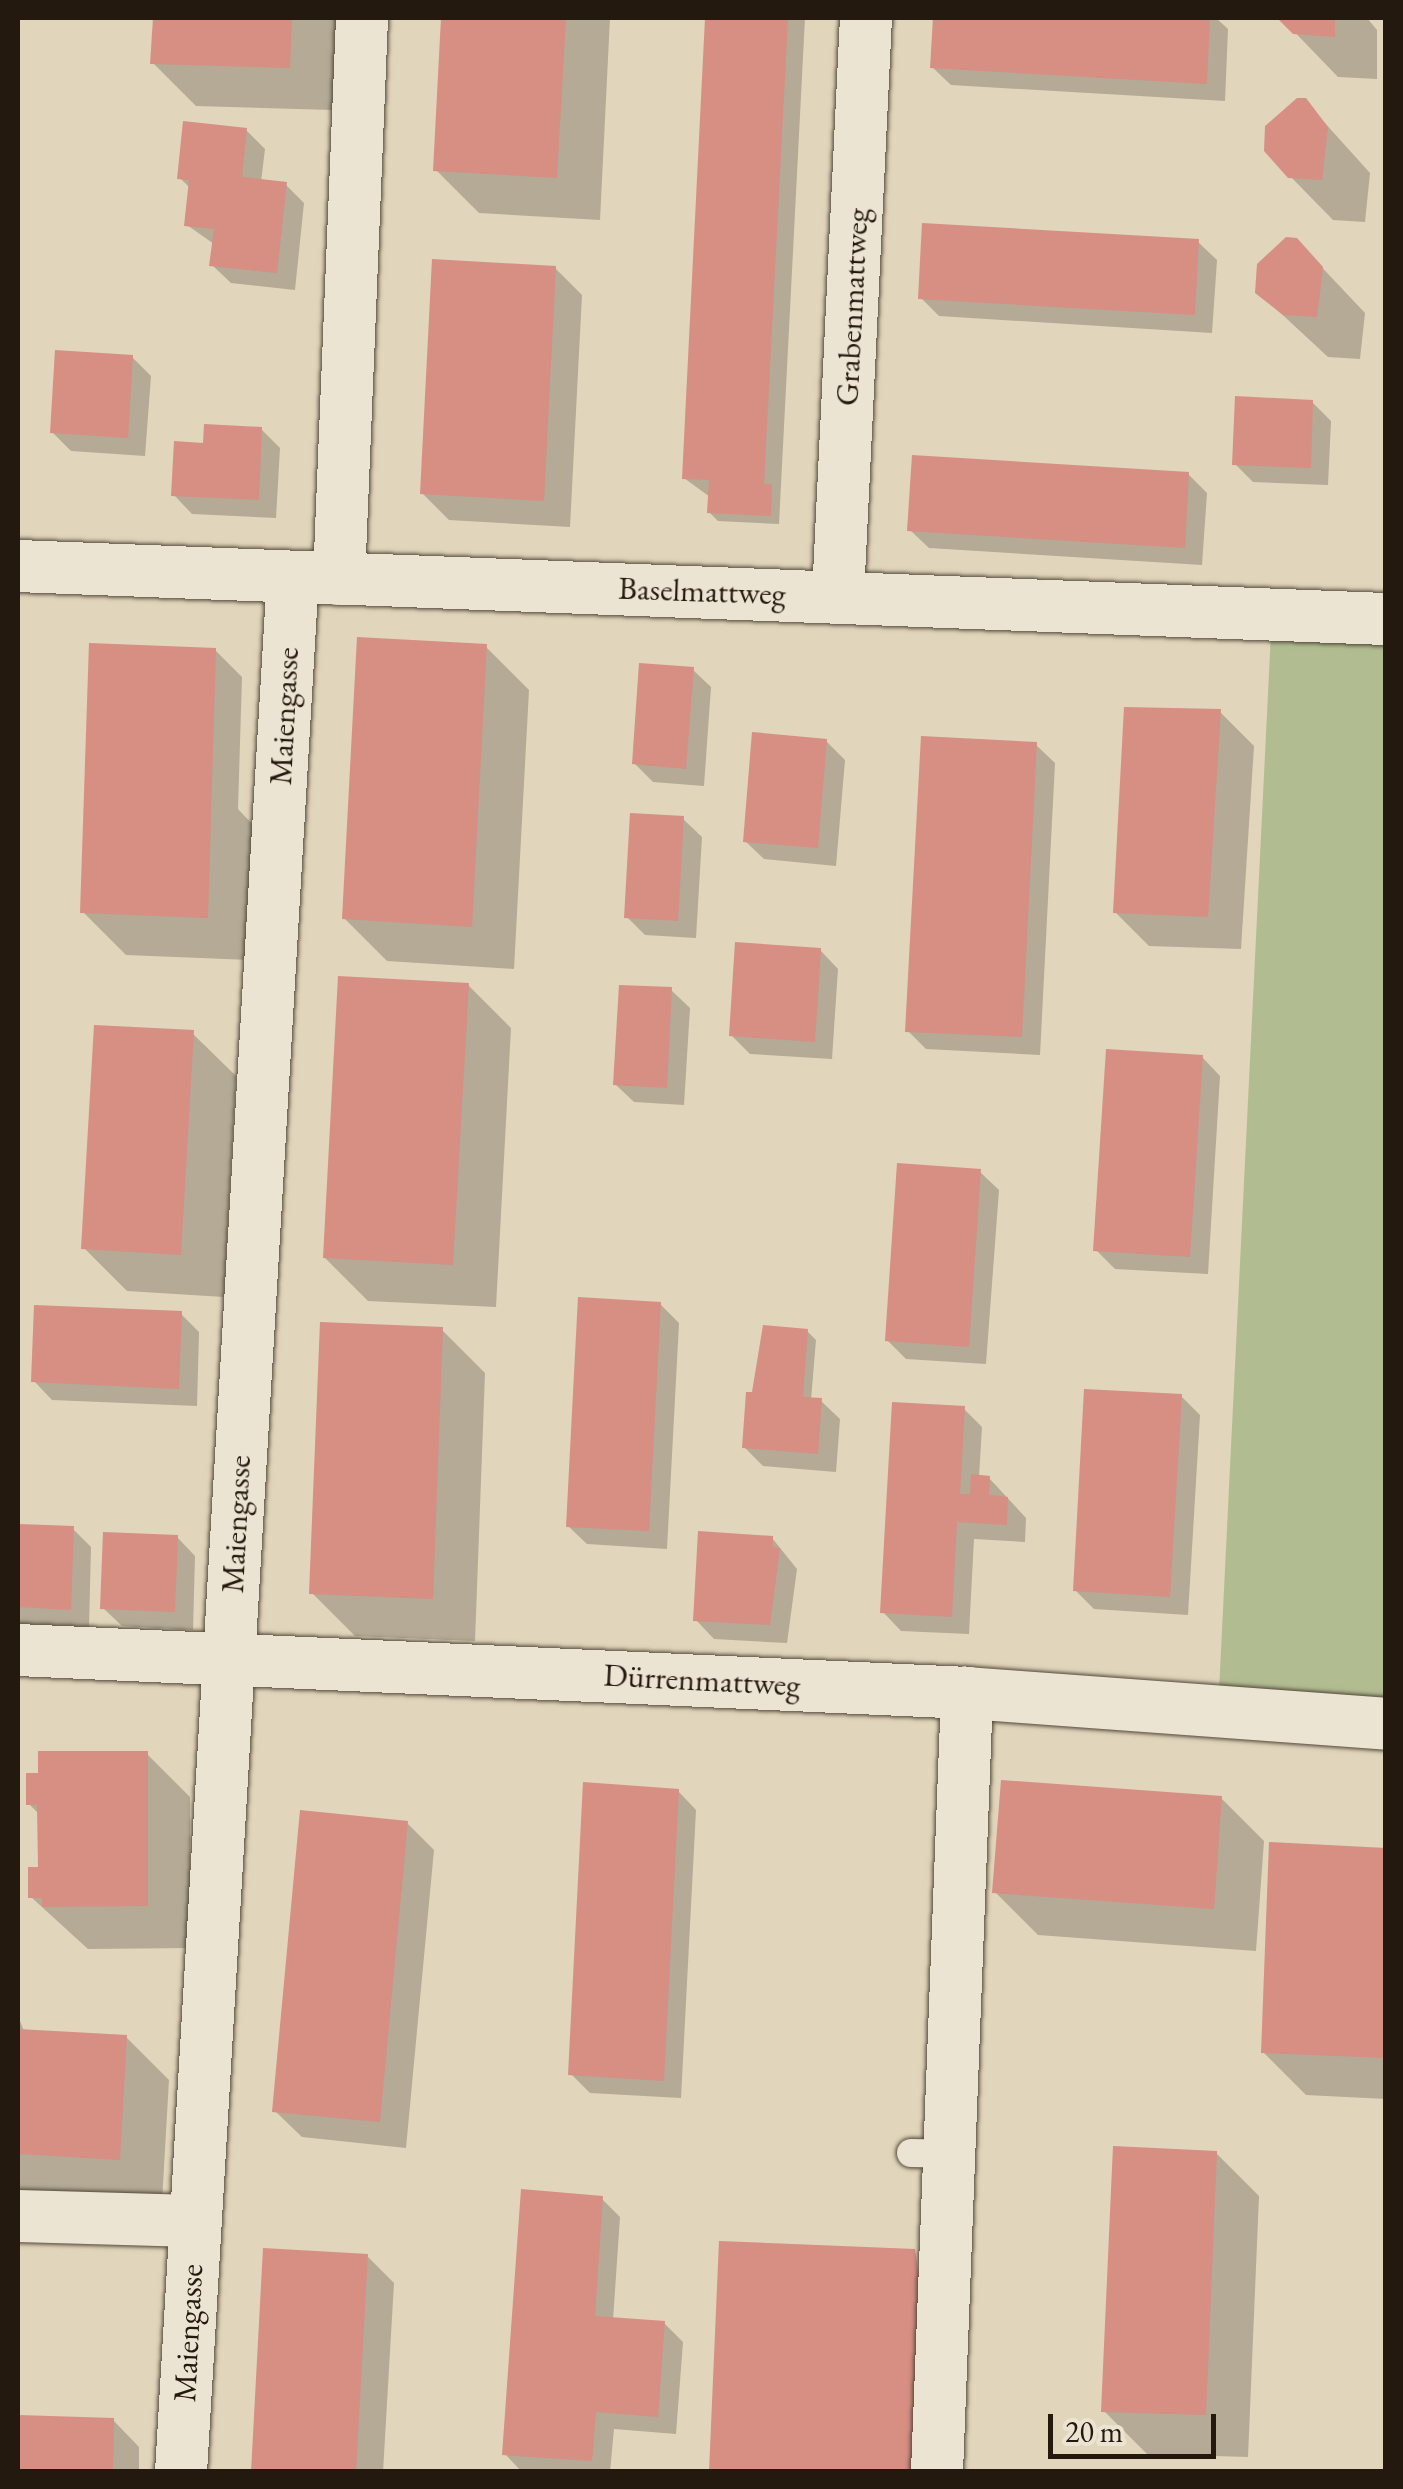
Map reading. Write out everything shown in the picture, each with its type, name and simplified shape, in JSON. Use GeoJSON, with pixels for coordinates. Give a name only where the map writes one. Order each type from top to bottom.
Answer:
{"type":"FeatureCollection","features":[{"type":"Feature","properties":{"kind":"street","name":"Maiengasse"},"geometry":{"type":"LineString","coordinates":[[180,2472],[228,1661],[362,18]]}},
{"type":"Feature","properties":{"kind":"street","name":"Grabenmattweg"},"geometry":{"type":"LineString","coordinates":[[838,596],[866,18]]}},
{"type":"Feature","properties":{"kind":"street","name":"Baselmattweg"},"geometry":{"type":"LineString","coordinates":[[18,566],[1386,619]]}},
{"type":"Feature","properties":{"kind":"street","name":"Dürrenmattweg"},"geometry":{"type":"LineString","coordinates":[[18,1650],[967,1693],[1386,1724]]}},
{"type":"Feature","properties":{"kind":"street"},"geometry":{"type":"LineString","coordinates":[[937,2472],[931,2154],[950,1848],[967,1693]]}},
{"type":"Feature","properties":{"kind":"street"},"geometry":{"type":"LineString","coordinates":[[18,2216],[194,2220]]}},
{"type":"Feature","properties":{"kind":"green space"},"geometry":{"type":"Polygon","coordinates":[[[1272,612],[1385,619],[1385,1724],[1218,1712],[1272,612]]]}},
{"type":"Feature","properties":{"kind":"building"},"geometry":{"type":"Polygon","coordinates":[[[153,18],[292,18],[290,68],[150,64],[153,18]]]}},
{"type":"Feature","properties":{"kind":"building"},"geometry":{"type":"Polygon","coordinates":[[[441,18],[566,18],[557,178],[433,171],[441,18]]]}},
{"type":"Feature","properties":{"kind":"building"},"geometry":{"type":"Polygon","coordinates":[[[705,18],[788,18],[764,484],[772,484],[771,516],[707,513],[709,480],[682,479],[705,18]]]}},
{"type":"Feature","properties":{"kind":"building"},"geometry":{"type":"Polygon","coordinates":[[[933,18],[1210,18],[1207,84],[930,68],[933,18]]]}},
{"type":"Feature","properties":{"kind":"building"},"geometry":{"type":"Polygon","coordinates":[[[1277,18],[1335,18],[1335,37],[1293,34],[1277,18]]]}},
{"type":"Feature","properties":{"kind":"building"},"geometry":{"type":"Polygon","coordinates":[[[1297,98],[1306,98],[1328,127],[1322,180],[1288,178],[1264,151],[1265,126],[1297,98]]]}},
{"type":"Feature","properties":{"kind":"building"},"geometry":{"type":"Polygon","coordinates":[[[183,121],[247,128],[242,177],[287,182],[277,273],[209,266],[214,229],[184,226],[189,180],[177,179],[183,121]]]}},
{"type":"Feature","properties":{"kind":"building"},"geometry":{"type":"Polygon","coordinates":[[[922,223],[1199,239],[1195,315],[918,299],[922,223]]]}},
{"type":"Feature","properties":{"kind":"building"},"geometry":{"type":"Polygon","coordinates":[[[1286,237],[1297,238],[1323,267],[1317,317],[1283,315],[1255,293],[1257,264],[1286,237]]]}},
{"type":"Feature","properties":{"kind":"building"},"geometry":{"type":"Polygon","coordinates":[[[432,259],[556,266],[544,501],[420,494],[432,259]]]}},
{"type":"Feature","properties":{"kind":"building"},"geometry":{"type":"Polygon","coordinates":[[[55,350],[133,355],[128,438],[50,433],[55,350]]]}},
{"type":"Feature","properties":{"kind":"building"},"geometry":{"type":"Polygon","coordinates":[[[1235,396],[1313,400],[1311,468],[1232,465],[1235,396]]]}},
{"type":"Feature","properties":{"kind":"building"},"geometry":{"type":"Polygon","coordinates":[[[204,424],[262,427],[259,500],[171,496],[174,441],[203,443],[204,424]]]}},
{"type":"Feature","properties":{"kind":"building"},"geometry":{"type":"Polygon","coordinates":[[[912,455],[1189,472],[1185,548],[907,531],[912,455]]]}},
{"type":"Feature","properties":{"kind":"building"},"geometry":{"type":"Polygon","coordinates":[[[357,637],[487,644],[472,927],[342,919],[357,637]]]}},
{"type":"Feature","properties":{"kind":"building"},"geometry":{"type":"Polygon","coordinates":[[[89,643],[216,648],[208,918],[80,913],[89,643]]]}},
{"type":"Feature","properties":{"kind":"building"},"geometry":{"type":"Polygon","coordinates":[[[639,663],[694,667],[686,769],[632,764],[639,663]]]}},
{"type":"Feature","properties":{"kind":"building"},"geometry":{"type":"Polygon","coordinates":[[[1124,707],[1221,709],[1208,917],[1113,913],[1124,707]]]}},
{"type":"Feature","properties":{"kind":"building"},"geometry":{"type":"Polygon","coordinates":[[[752,732],[827,739],[818,848],[743,842],[752,732]]]}},
{"type":"Feature","properties":{"kind":"building"},"geometry":{"type":"Polygon","coordinates":[[[921,736],[1037,742],[1022,1037],[905,1032],[921,736]]]}},
{"type":"Feature","properties":{"kind":"building"},"geometry":{"type":"Polygon","coordinates":[[[630,813],[684,816],[678,921],[624,918],[630,813]]]}},
{"type":"Feature","properties":{"kind":"building"},"geometry":{"type":"Polygon","coordinates":[[[735,942],[821,948],[815,1042],[729,1036],[735,942]]]}},
{"type":"Feature","properties":{"kind":"building"},"geometry":{"type":"Polygon","coordinates":[[[338,976],[469,983],[453,1265],[323,1258],[338,976]]]}},
{"type":"Feature","properties":{"kind":"building"},"geometry":{"type":"Polygon","coordinates":[[[619,985],[672,987],[667,1088],[613,1085],[619,985]]]}},
{"type":"Feature","properties":{"kind":"building"},"geometry":{"type":"Polygon","coordinates":[[[94,1025],[194,1030],[181,1255],[81,1249],[94,1025]]]}},
{"type":"Feature","properties":{"kind":"building"},"geometry":{"type":"Polygon","coordinates":[[[1106,1049],[1203,1055],[1190,1257],[1093,1251],[1106,1049]]]}},
{"type":"Feature","properties":{"kind":"building"},"geometry":{"type":"Polygon","coordinates":[[[897,1163],[981,1169],[969,1347],[885,1341],[897,1163]]]}},
{"type":"Feature","properties":{"kind":"building"},"geometry":{"type":"Polygon","coordinates":[[[578,1297],[661,1302],[649,1531],[566,1527],[578,1297]]]}},
{"type":"Feature","properties":{"kind":"building"},"geometry":{"type":"Polygon","coordinates":[[[34,1305],[182,1311],[179,1389],[31,1382],[34,1305]]]}},
{"type":"Feature","properties":{"kind":"building"},"geometry":{"type":"Polygon","coordinates":[[[320,1322],[443,1327],[433,1599],[309,1594],[320,1322]]]}},
{"type":"Feature","properties":{"kind":"building"},"geometry":{"type":"Polygon","coordinates":[[[763,1325],[808,1329],[803,1397],[822,1398],[818,1454],[742,1448],[746,1392],[752,1392],[763,1325]]]}},
{"type":"Feature","properties":{"kind":"building"},"geometry":{"type":"Polygon","coordinates":[[[1084,1389],[1182,1394],[1170,1597],[1073,1591],[1084,1389]]]}},
{"type":"Feature","properties":{"kind":"building"},"geometry":{"type":"Polygon","coordinates":[[[892,1402],[965,1406],[960,1494],[970,1494],[971,1474],[990,1476],[989,1495],[1008,1497],[1007,1525],[957,1522],[952,1617],[880,1613],[892,1402]]]}},
{"type":"Feature","properties":{"kind":"building"},"geometry":{"type":"Polygon","coordinates":[[[18,1524],[74,1526],[71,1610],[18,1607],[18,1524]]]}},
{"type":"Feature","properties":{"kind":"building"},"geometry":{"type":"Polygon","coordinates":[[[698,1531],[773,1536],[773,1547],[780,1548],[770,1625],[693,1621],[698,1531]]]}},
{"type":"Feature","properties":{"kind":"building"},"geometry":{"type":"Polygon","coordinates":[[[103,1532],[178,1535],[175,1612],[100,1609],[103,1532]]]}},
{"type":"Feature","properties":{"kind":"building"},"geometry":{"type":"Polygon","coordinates":[[[38,1751],[148,1751],[148,1906],[42,1907],[42,1898],[28,1898],[28,1867],[38,1867],[37,1805],[26,1805],[26,1773],[38,1773],[38,1751]]]}},
{"type":"Feature","properties":{"kind":"building"},"geometry":{"type":"Polygon","coordinates":[[[1001,1780],[1222,1796],[1214,1909],[992,1893],[1001,1780]]]}},
{"type":"Feature","properties":{"kind":"building"},"geometry":{"type":"Polygon","coordinates":[[[583,1782],[679,1789],[664,2081],[568,2075],[583,1782]]]}},
{"type":"Feature","properties":{"kind":"building"},"geometry":{"type":"Polygon","coordinates":[[[300,1810],[408,1821],[380,2122],[272,2112],[300,1810]]]}},
{"type":"Feature","properties":{"kind":"building"},"geometry":{"type":"Polygon","coordinates":[[[1269,1842],[1386,1848],[1386,2058],[1261,2053],[1269,1842]]]}},
{"type":"Feature","properties":{"kind":"building"},"geometry":{"type":"Polygon","coordinates":[[[18,2029],[127,2035],[120,2160],[18,2154],[18,2029]]]}},
{"type":"Feature","properties":{"kind":"building"},"geometry":{"type":"Polygon","coordinates":[[[1113,2146],[1217,2151],[1206,2415],[1101,2412],[1113,2146]]]}},
{"type":"Feature","properties":{"kind":"building"},"geometry":{"type":"Polygon","coordinates":[[[521,2189],[603,2196],[595,2316],[665,2321],[658,2417],[596,2412],[592,2461],[502,2455],[521,2189]]]}},
{"type":"Feature","properties":{"kind":"building"},"geometry":{"type":"Polygon","coordinates":[[[719,2241],[915,2249],[921,2292],[914,2472],[709,2472],[719,2241]]]}},
{"type":"Feature","properties":{"kind":"building"},"geometry":{"type":"Polygon","coordinates":[[[263,2248],[368,2254],[356,2472],[251,2472],[263,2248]]]}},
{"type":"Feature","properties":{"kind":"building"},"geometry":{"type":"Polygon","coordinates":[[[18,2415],[114,2418],[113,2472],[18,2472],[18,2415]]]}}]}
